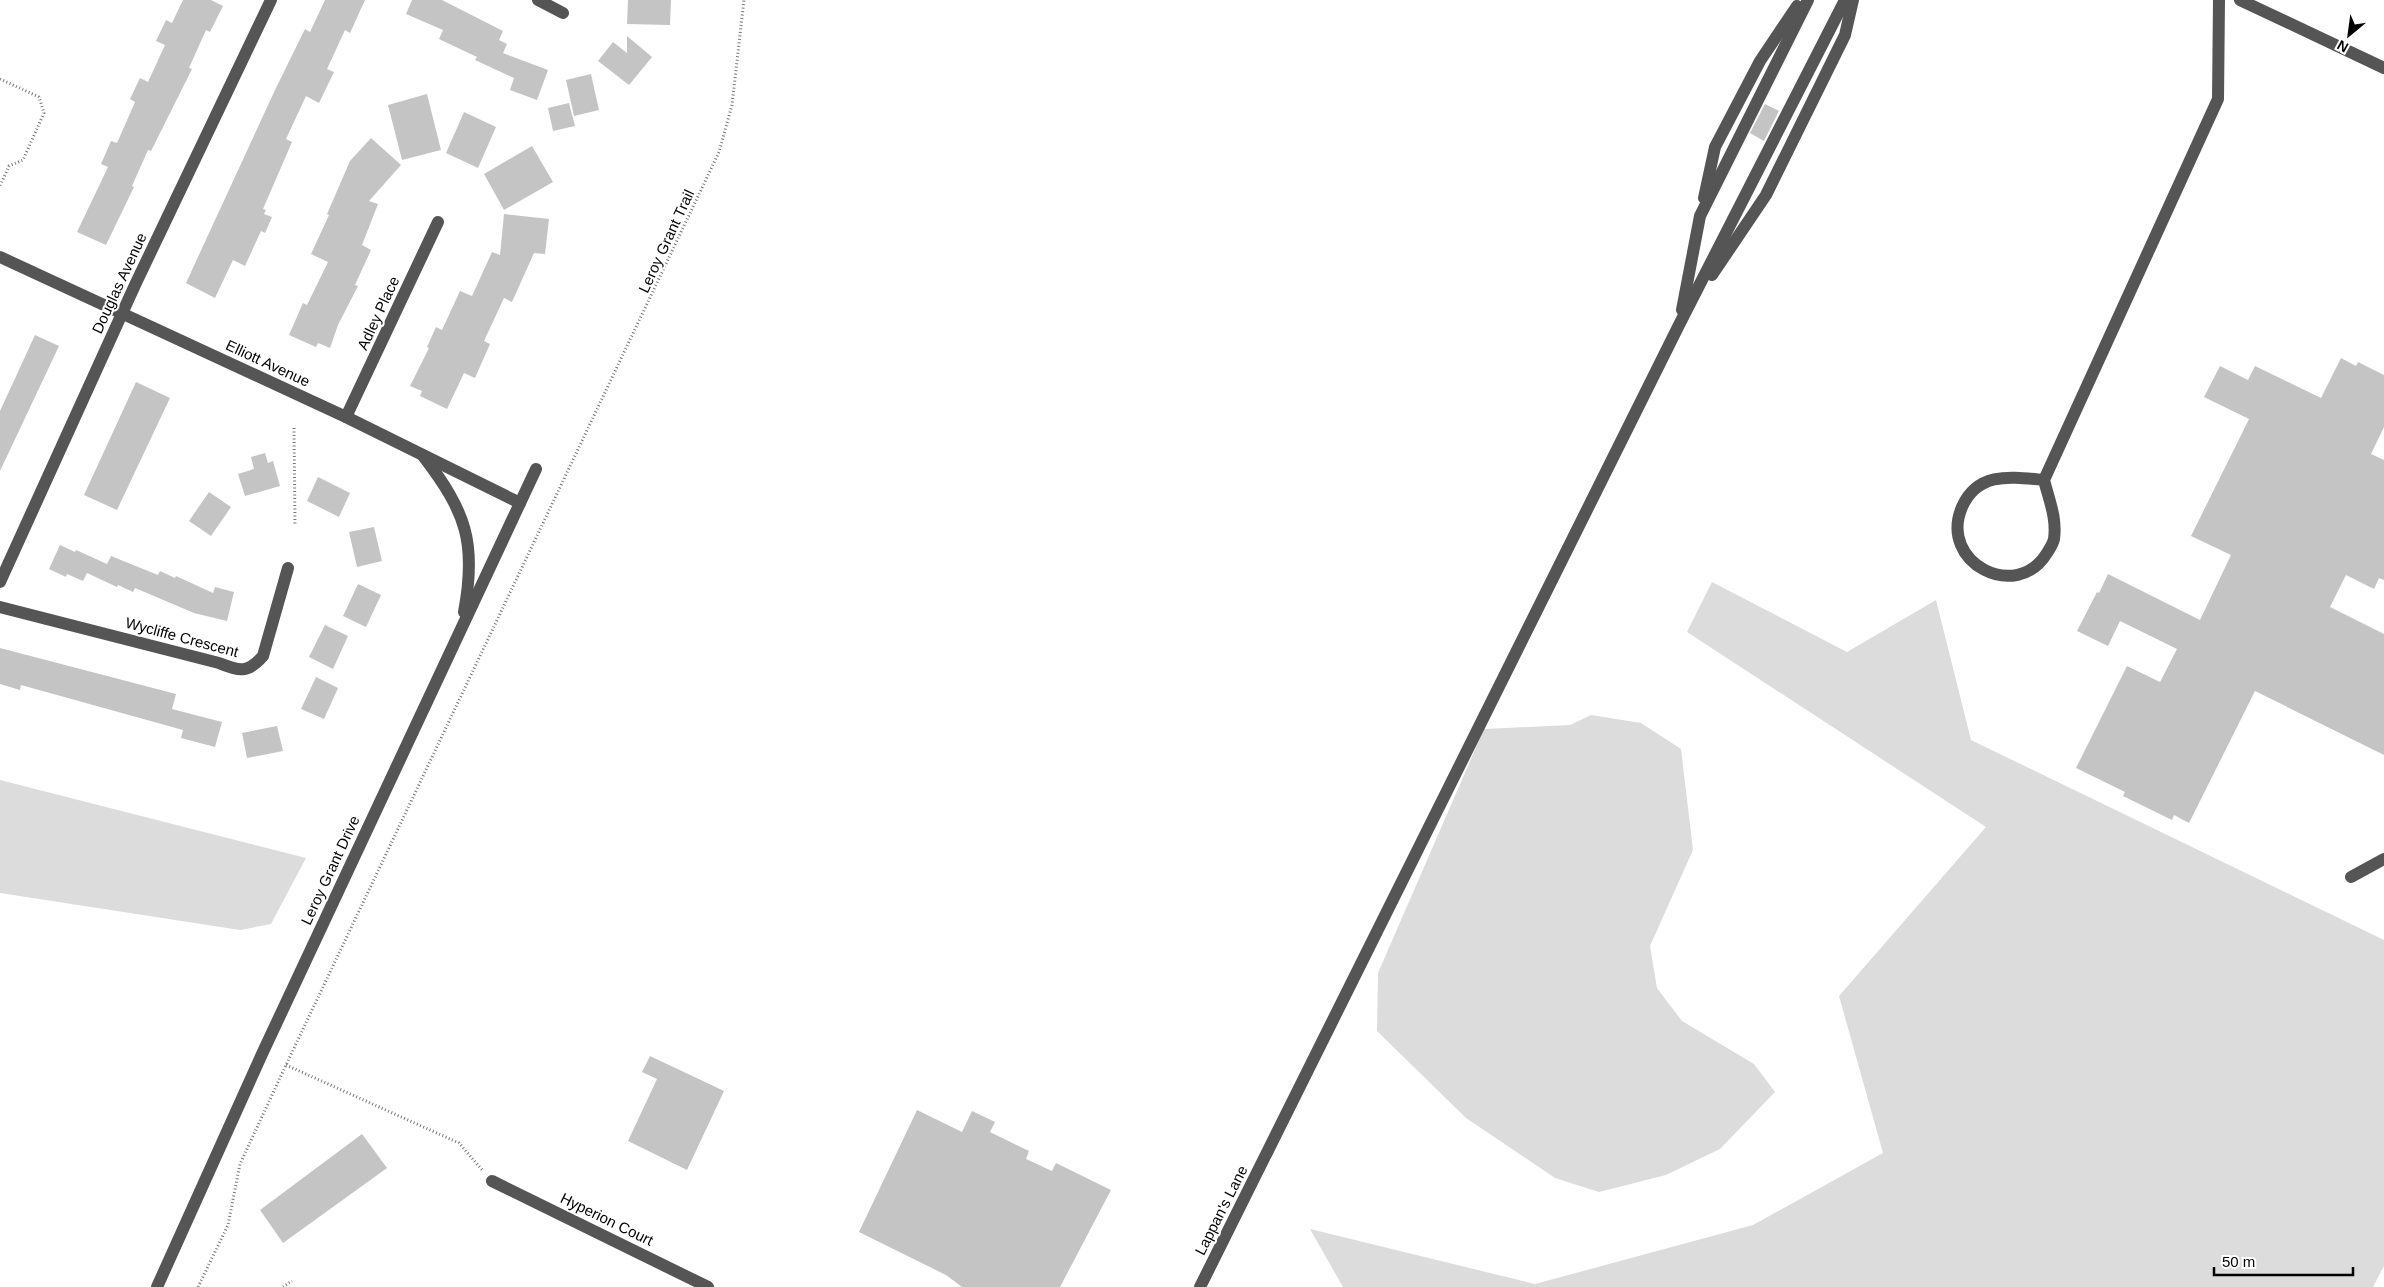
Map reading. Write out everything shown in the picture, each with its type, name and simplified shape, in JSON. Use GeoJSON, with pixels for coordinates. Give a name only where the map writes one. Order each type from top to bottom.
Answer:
{"type":"FeatureCollection","features":[{"type":"Feature","properties":{"kind":"street","name":"Douglas Avenue"},"geometry":{"type":"LineString","coordinates":[[0,582],[123,314],[271,0]]}},
{"type":"Feature","properties":{"kind":"street"},"geometry":{"type":"LineString","coordinates":[[538,0],[563,13]]}},
{"type":"Feature","properties":{"kind":"street"},"geometry":{"type":"LineString","coordinates":[[1679,325],[1715,147],[1760,61],[1802,0]]}},
{"type":"Feature","properties":{"kind":"street"},"geometry":{"type":"LineString","coordinates":[[1700,216],[1808,0]]}},
{"type":"Feature","properties":{"kind":"street"},"geometry":{"type":"LineString","coordinates":[[1679,325],[1845,0]]}},
{"type":"Feature","properties":{"kind":"street"},"geometry":{"type":"LineString","coordinates":[[1679,325],[1766,195],[1845,34],[1853,0]]}},
{"type":"Feature","properties":{"kind":"street"},"geometry":{"type":"LineString","coordinates":[[2044,480],[2009,477],[1989,480],[1968,495],[1957,520],[1959,542],[1971,562],[1993,574],[2019,575],[2042,561],[2054,541],[2055,518],[2044,480],[2218,99],[2219,0]]}},
{"type":"Feature","properties":{"kind":"street"},"geometry":{"type":"LineString","coordinates":[[2240,0],[2384,68]]}},
{"type":"Feature","properties":{"kind":"street","name":"Adley Place"},"geometry":{"type":"LineString","coordinates":[[346,417],[438,222]]}},
{"type":"Feature","properties":{"kind":"street","name":"Elliott Avenue"},"geometry":{"type":"LineString","coordinates":[[0,257],[346,417],[520,503]]}},
{"type":"Feature","properties":{"kind":"street","name":"Lappan's Lane"},"geometry":{"type":"LineString","coordinates":[[1200,1287],[1679,325]]}},
{"type":"Feature","properties":{"kind":"street"},"geometry":{"type":"LineString","coordinates":[[422,455],[444,484],[465,528],[469,547],[469,586],[460,632]]}},
{"type":"Feature","properties":{"kind":"street","name":"Leroy Grant Drive"},"geometry":{"type":"LineString","coordinates":[[157,1287],[262,1054],[536,470]]}},
{"type":"Feature","properties":{"kind":"street","name":"Wycliffe Crescent"},"geometry":{"type":"LineString","coordinates":[[0,607],[219,663],[239,670],[253,667],[263,656],[288,568]]}},
{"type":"Feature","properties":{"kind":"street"},"geometry":{"type":"LineString","coordinates":[[2350,877],[2384,859]]}},
{"type":"Feature","properties":{"kind":"street","name":"Hyperion Court"},"geometry":{"type":"LineString","coordinates":[[492,1181],[708,1287]]}},
{"type":"Feature","properties":{"kind":"path","name":"Leroy Grant Trail"},"geometry":{"type":"LineString","coordinates":[[198,1287],[228,1224],[240,1164],[719,152],[732,106],[744,0]]}},
{"type":"Feature","properties":{"kind":"path"},"geometry":{"type":"LineString","coordinates":[[0,79],[39,97],[44,113],[23,160],[9,166],[0,186]]}},
{"type":"Feature","properties":{"kind":"path"},"geometry":{"type":"LineString","coordinates":[[294,428],[295,526]]}},
{"type":"Feature","properties":{"kind":"path"},"geometry":{"type":"LineString","coordinates":[[286,1064],[460,1143],[492,1181]]}},
{"type":"Feature","properties":{"kind":"path"},"geometry":{"type":"LineString","coordinates":[[284,1287],[292,1281]]}},
{"type":"Feature","properties":{"kind":"shaded area"},"geometry":{"type":"Polygon","coordinates":[[[1712,582],[1847,652],[1936,600],[1971,740],[2384,940],[2384,1266],[2373,1287],[1343,1287],[1310,1229],[1535,1284],[1753,1225],[1883,1153],[1839,996],[1986,827],[1687,632],[1712,582]]]}},
{"type":"Feature","properties":{"kind":"shaded area"},"geometry":{"type":"Polygon","coordinates":[[[1591,715],[1641,723],[1681,749],[1693,850],[1650,946],[1657,988],[1682,1021],[1754,1064],[1775,1092],[1720,1149],[1666,1175],[1599,1192],[1555,1178],[1466,1118],[1377,1031],[1378,973],[1484,729],[1570,725],[1591,715]]]}},
{"type":"Feature","properties":{"kind":"shaded area"},"geometry":{"type":"Polygon","coordinates":[[[0,780],[306,858],[271,924],[240,930],[0,893],[0,780]]]}},
{"type":"Feature","properties":{"kind":"building"},"geometry":{"type":"Polygon","coordinates":[[[183,0],[211,0],[223,6],[210,32],[206,30],[189,68],[192,69],[151,151],[148,150],[132,186],[134,187],[106,245],[77,232],[108,167],[101,164],[111,141],[117,143],[135,102],[130,99],[140,78],[148,82],[165,45],[156,41],[166,20],[172,23],[183,0]]]}},
{"type":"Feature","properties":{"kind":"building"},"geometry":{"type":"Polygon","coordinates":[[[325,0],[365,0],[350,33],[345,30],[327,69],[334,72],[319,103],[306,96],[286,139],[292,142],[263,209],[266,210],[264,214],[272,217],[265,233],[261,231],[245,266],[233,260],[215,298],[186,283],[275,90],[305,29],[310,32],[325,0]]]}},
{"type":"Feature","properties":{"kind":"building"},"geometry":{"type":"Polygon","coordinates":[[[412,0],[442,0],[503,31],[499,40],[507,44],[503,53],[548,70],[537,100],[510,90],[514,78],[475,60],[477,57],[439,39],[443,30],[406,14],[412,0]]]}},
{"type":"Feature","properties":{"kind":"building"},"geometry":{"type":"Polygon","coordinates":[[[628,0],[671,0],[670,25],[627,24],[628,0]]]}},
{"type":"Feature","properties":{"kind":"building"},"geometry":{"type":"Polygon","coordinates":[[[627,36],[652,57],[629,85],[598,61],[613,42],[627,53],[627,36]]]}},
{"type":"Feature","properties":{"kind":"building"},"geometry":{"type":"Polygon","coordinates":[[[591,74],[599,110],[574,116],[566,80],[591,74]]]}},
{"type":"Feature","properties":{"kind":"building"},"geometry":{"type":"Polygon","coordinates":[[[427,94],[441,150],[402,160],[388,105],[427,94]]]}},
{"type":"Feature","properties":{"kind":"building"},"geometry":{"type":"Polygon","coordinates":[[[569,103],[575,126],[553,131],[548,108],[569,103]]]}},
{"type":"Feature","properties":{"kind":"building"},"geometry":{"type":"Polygon","coordinates":[[[1765,104],[1779,111],[1764,141],[1750,133],[1765,104]]]}},
{"type":"Feature","properties":{"kind":"building"},"geometry":{"type":"Polygon","coordinates":[[[464,112],[496,127],[478,168],[446,153],[464,112]]]}},
{"type":"Feature","properties":{"kind":"building"},"geometry":{"type":"Polygon","coordinates":[[[371,138],[401,165],[369,201],[378,204],[362,245],[371,250],[355,285],[358,286],[338,325],[330,348],[318,343],[316,347],[289,335],[303,303],[307,305],[328,262],[311,254],[329,215],[327,214],[350,161],[371,138]]]}},
{"type":"Feature","properties":{"kind":"building"},"geometry":{"type":"Polygon","coordinates":[[[532,146],[553,182],[504,210],[484,174],[532,146]]]}},
{"type":"Feature","properties":{"kind":"building"},"geometry":{"type":"Polygon","coordinates":[[[504,214],[549,219],[545,254],[534,253],[512,302],[504,298],[484,341],[490,344],[475,378],[464,373],[447,409],[420,396],[422,391],[410,386],[429,348],[427,347],[436,327],[442,330],[460,291],[472,296],[492,252],[500,255],[504,214]]]}},
{"type":"Feature","properties":{"kind":"building"},"geometry":{"type":"Polygon","coordinates":[[[35,335],[59,346],[0,471],[0,411],[35,335]]]}},
{"type":"Feature","properties":{"kind":"building"},"geometry":{"type":"Polygon","coordinates":[[[2341,358],[2356,366],[2358,362],[2384,375],[2384,427],[2371,454],[2384,460],[2384,580],[2379,578],[2374,589],[2346,575],[2330,607],[2384,634],[2384,755],[2255,691],[2189,823],[2174,815],[2172,820],[2123,796],[2125,792],[2076,768],[2127,666],[2160,682],[2177,649],[2120,621],[2108,646],[2077,631],[2108,574],[2200,620],[2231,555],[2191,536],[2249,419],[2204,397],[2220,366],[2248,380],[2255,366],[2321,398],[2341,358]]]}},
{"type":"Feature","properties":{"kind":"building"},"geometry":{"type":"Polygon","coordinates":[[[136,382],[170,398],[117,510],[84,495],[136,382]]]}},
{"type":"Feature","properties":{"kind":"building"},"geometry":{"type":"Polygon","coordinates":[[[265,453],[268,463],[273,461],[280,486],[245,496],[238,474],[254,469],[251,457],[265,453]]]}},
{"type":"Feature","properties":{"kind":"building"},"geometry":{"type":"Polygon","coordinates":[[[318,477],[350,493],[339,517],[307,501],[318,477]]]}},
{"type":"Feature","properties":{"kind":"building"},"geometry":{"type":"Polygon","coordinates":[[[209,492],[231,507],[211,536],[189,521],[209,492]]]}},
{"type":"Feature","properties":{"kind":"building"},"geometry":{"type":"Polygon","coordinates":[[[374,527],[382,561],[357,567],[349,532],[374,527]]]}},
{"type":"Feature","properties":{"kind":"building"},"geometry":{"type":"Polygon","coordinates":[[[60,545],[107,564],[111,556],[158,575],[160,571],[175,578],[176,576],[213,593],[215,587],[234,592],[227,621],[194,613],[135,588],[133,592],[118,585],[117,587],[87,573],[83,581],[67,574],[66,577],[49,569],[60,545]]]}},
{"type":"Feature","properties":{"kind":"building"},"geometry":{"type":"Polygon","coordinates":[[[358,584],[381,595],[366,627],[343,616],[358,584]]]}},
{"type":"Feature","properties":{"kind":"building"},"geometry":{"type":"Polygon","coordinates":[[[325,625],[348,636],[333,669],[309,657],[325,625]]]}},
{"type":"Feature","properties":{"kind":"building"},"geometry":{"type":"Polygon","coordinates":[[[0,648],[176,694],[172,709],[222,722],[215,747],[181,738],[183,730],[21,685],[20,690],[0,684],[0,648]]]}},
{"type":"Feature","properties":{"kind":"building"},"geometry":{"type":"Polygon","coordinates":[[[316,677],[338,688],[324,719],[301,709],[316,677]]]}},
{"type":"Feature","properties":{"kind":"building"},"geometry":{"type":"Polygon","coordinates":[[[277,726],[283,751],[247,758],[242,733],[277,726]]]}},
{"type":"Feature","properties":{"kind":"building"},"geometry":{"type":"Polygon","coordinates":[[[650,1056],[724,1091],[687,1170],[628,1141],[657,1079],[642,1072],[650,1056]]]}},
{"type":"Feature","properties":{"kind":"building"},"geometry":{"type":"Polygon","coordinates":[[[917,1110],[962,1132],[972,1111],[995,1122],[990,1132],[1029,1151],[1026,1159],[1052,1171],[1056,1163],[1111,1190],[1060,1287],[962,1287],[946,1275],[859,1232],[917,1110]]]}},
{"type":"Feature","properties":{"kind":"building"},"geometry":{"type":"Polygon","coordinates":[[[362,1134],[387,1168],[283,1243],[260,1210],[362,1134]]]}}]}
